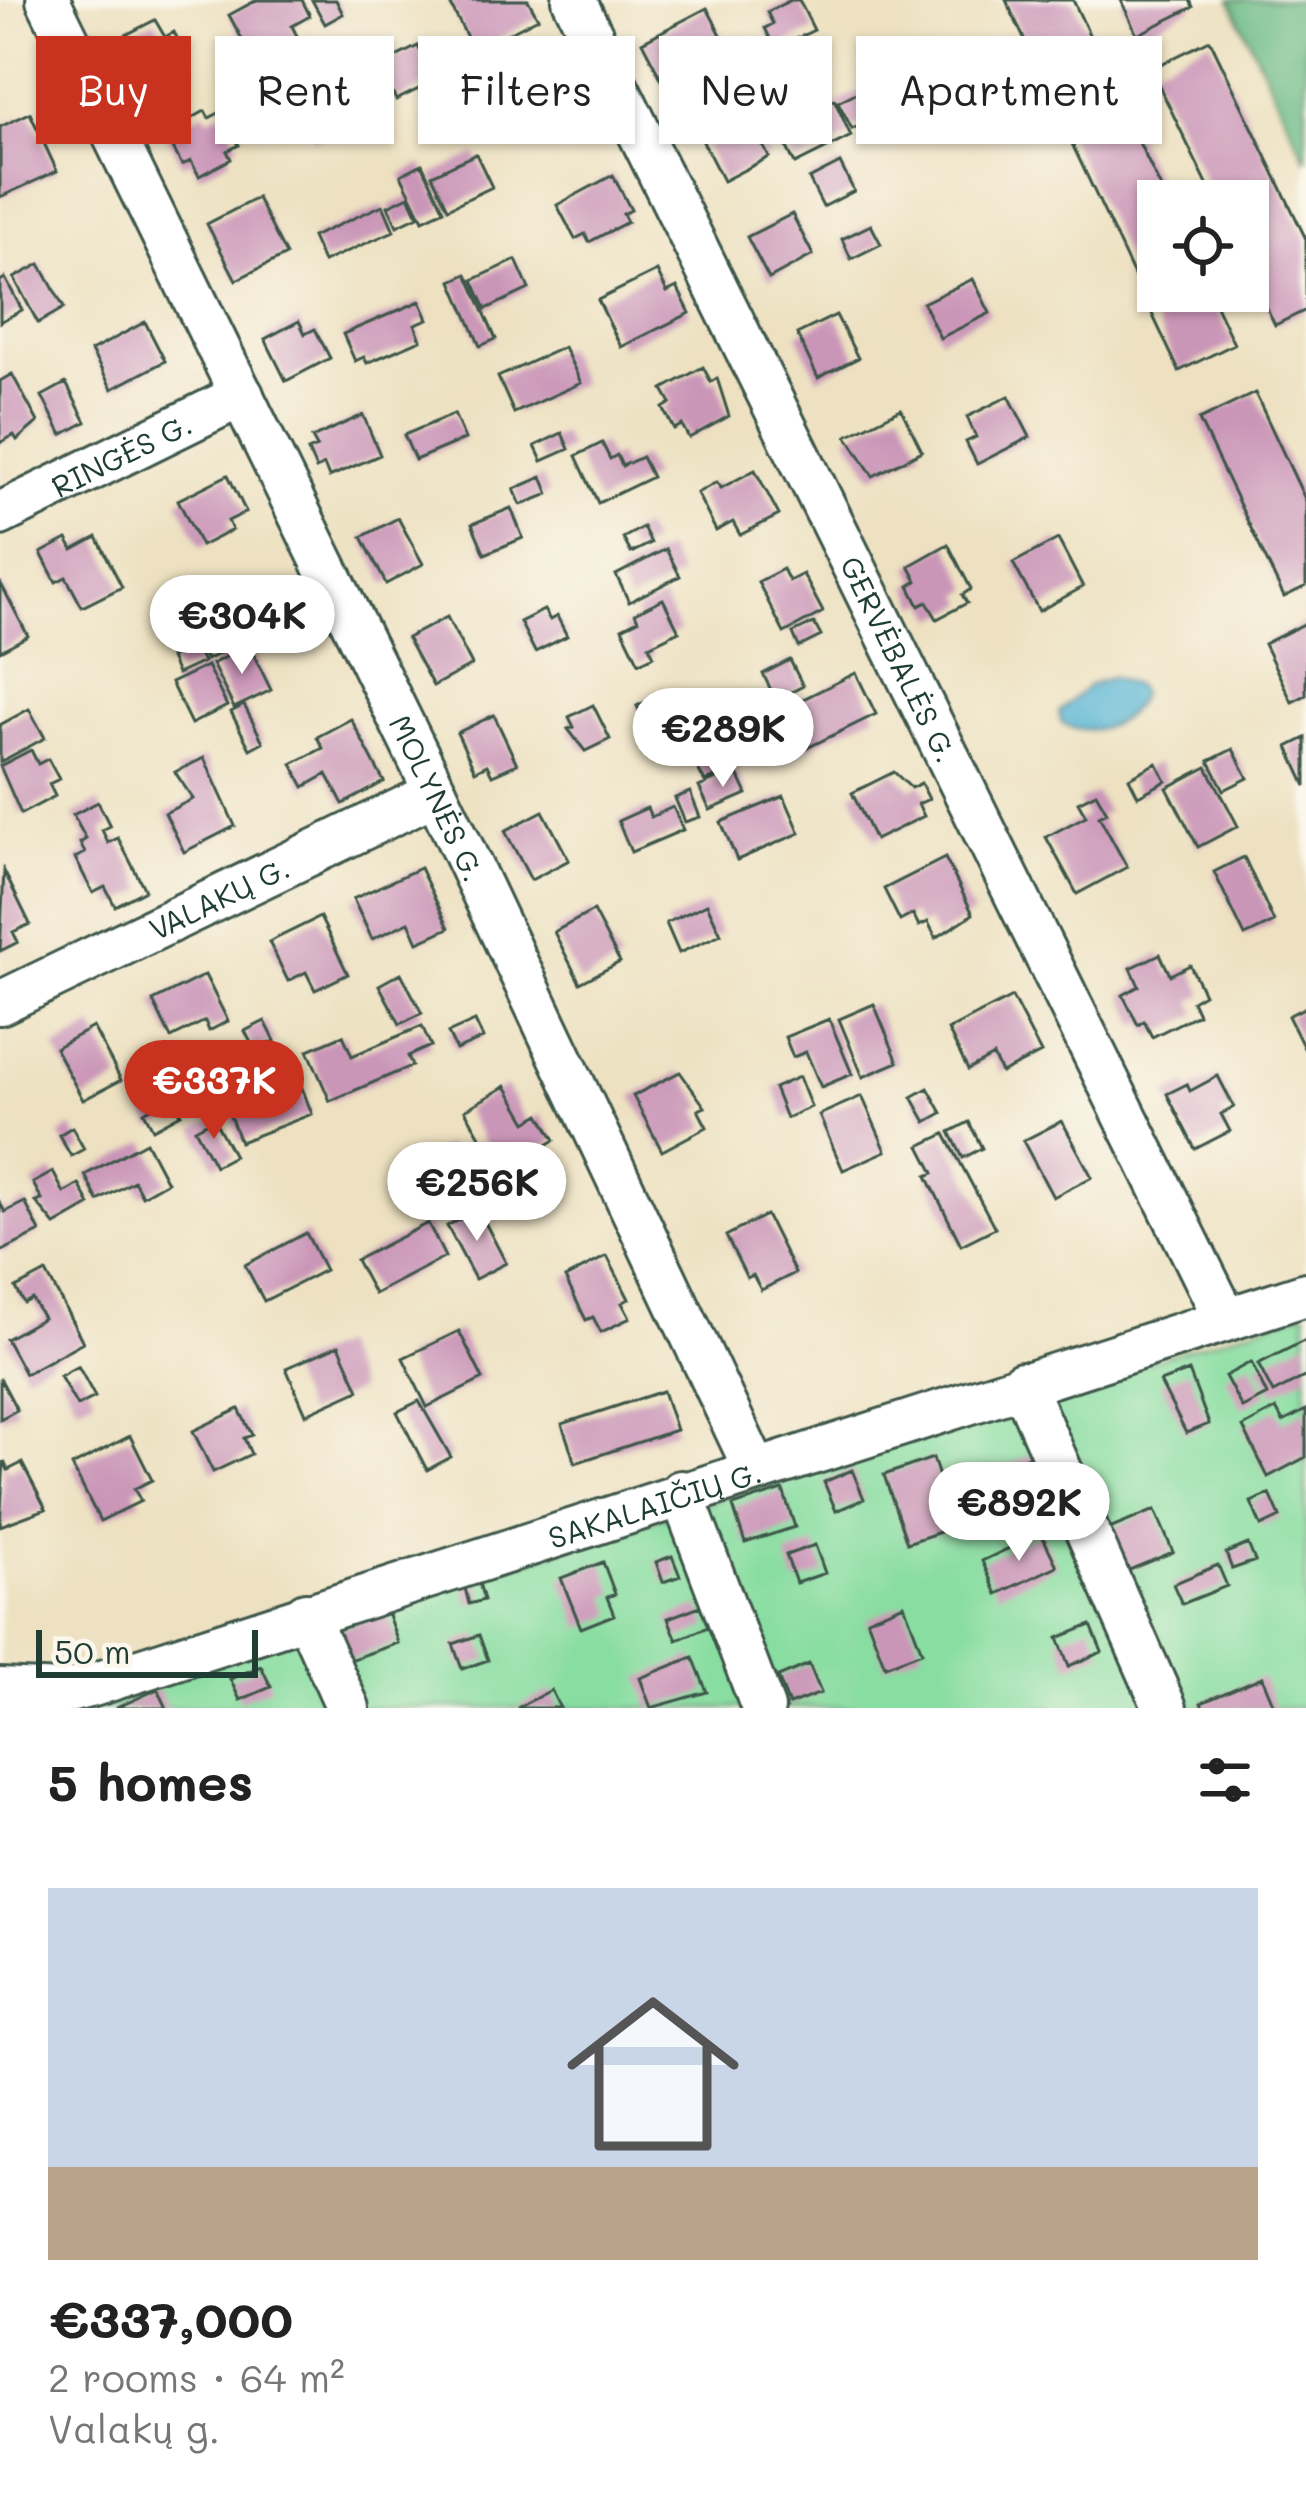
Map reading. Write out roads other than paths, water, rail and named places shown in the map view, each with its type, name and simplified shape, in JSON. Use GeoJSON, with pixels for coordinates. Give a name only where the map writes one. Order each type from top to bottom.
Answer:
{"type":"FeatureCollection","features":[{"type":"Feature","properties":{"kind":"street","name":"MOLYNĖS G."},"geometry":{"type":"LineString","coordinates":[[48,0],[436,794],[755,1469]]}},
{"type":"Feature","properties":{"kind":"street","name":"GERVĖBALĖS G."},"geometry":{"type":"LineString","coordinates":[[574,0],[1226,1318]]}},
{"type":"Feature","properties":{"kind":"street","name":"RINGĖS G."},"geometry":{"type":"LineString","coordinates":[[0,514],[242,395]]}},
{"type":"Feature","properties":{"kind":"street","name":"VALAKŲ G."},"geometry":{"type":"LineString","coordinates":[[0,1003],[436,794]]}},
{"type":"Feature","properties":{"kind":"street","name":"SAKALAIČIŲ G."},"geometry":{"type":"LineString","coordinates":[[0,1690],[20,1695],[61,1693],[1306,1294]]}},
{"type":"Feature","properties":{"kind":"street"},"geometry":{"type":"LineString","coordinates":[[1022,1383],[1165,1708]]}},
{"type":"Feature","properties":{"kind":"street"},"geometry":{"type":"LineString","coordinates":[[681,1492],[763,1708]]}},
{"type":"Feature","properties":{"kind":"street"},"geometry":{"type":"LineString","coordinates":[[306,1613],[348,1708]]}},
{"type":"Feature","properties":{"kind":"water"},"geometry":{"type":"Polygon","coordinates":[[[1112,677],[1136,686],[1140,694],[1127,714],[1095,729],[1061,722],[1059,712],[1088,686],[1112,677]]]}}]}
